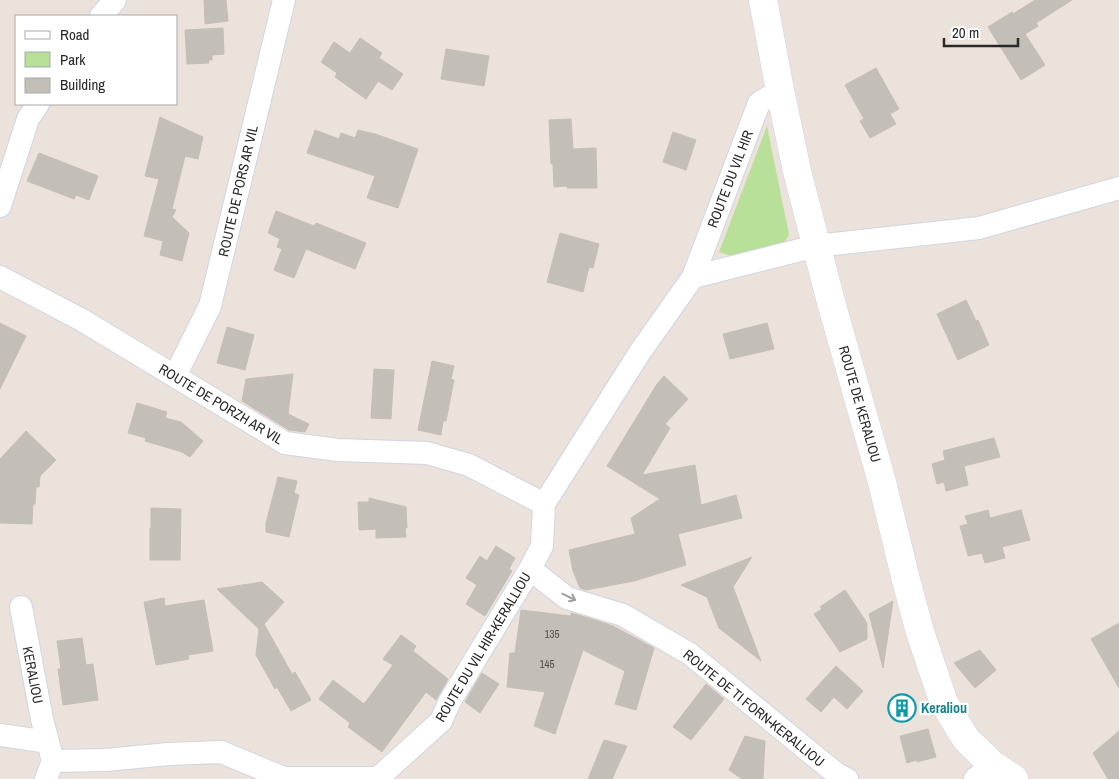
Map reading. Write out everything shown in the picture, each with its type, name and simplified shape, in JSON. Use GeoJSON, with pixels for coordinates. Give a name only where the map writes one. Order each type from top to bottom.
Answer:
{"type":"FeatureCollection","features":[{"type":"Feature","properties":{"kind":"street"},"geometry":{"type":"LineString","coordinates":[[102,15],[115,0]]}},
{"type":"Feature","properties":{"kind":"street","name":"ROUTE DE PORS AR VIL"},"geometry":{"type":"LineString","coordinates":[[175,376],[210,306],[284,0]]}},
{"type":"Feature","properties":{"kind":"street","name":"ROUTE DE KERALIOU"},"geometry":{"type":"LineString","coordinates":[[763,0],[797,171],[830,302],[882,482],[915,615],[944,703],[966,739],[994,774]]}},
{"type":"Feature","properties":{"kind":"street","name":"ROUTE DU VIL HIR"},"geometry":{"type":"LineString","coordinates":[[693,277],[759,103],[780,90]]}},
{"type":"Feature","properties":{"kind":"street"},"geometry":{"type":"LineString","coordinates":[[0,206],[28,119],[37,105]]}},
{"type":"Feature","properties":{"kind":"street"},"geometry":{"type":"LineString","coordinates":[[693,277],[816,246],[980,228],[1119,188]]}},
{"type":"Feature","properties":{"kind":"street","name":"ROUTE DE PORZH AR VIL"},"geometry":{"type":"LineString","coordinates":[[0,277],[82,320],[285,443],[338,450],[427,453],[469,465],[544,504]]}},
{"type":"Feature","properties":{"kind":"street","name":"ROUTE DU VIL HIR-KERALLIOU"},"geometry":{"type":"LineString","coordinates":[[49,761],[106,760],[168,754],[222,752],[284,779],[378,778],[441,721],[450,701],[542,546],[544,504],[640,352],[693,277]]}},
{"type":"Feature","properties":{"kind":"street","name":"ROUTE DE TI FORN-KERALLIOU"},"geometry":{"type":"LineString","coordinates":[[530,569],[567,598],[622,615],[690,654],[816,758],[847,779]]}},
{"type":"Feature","properties":{"kind":"street","name":"KERALIOU"},"geometry":{"type":"LineString","coordinates":[[21,607],[49,761]]}},
{"type":"Feature","properties":{"kind":"street"},"geometry":{"type":"LineString","coordinates":[[0,735],[49,761]]}},
{"type":"Feature","properties":{"kind":"green space"},"geometry":{"type":"Polygon","coordinates":[[[767,126],[789,235],[780,249],[731,256],[719,252],[767,126]]]}},
{"type":"Feature","properties":{"kind":"building"},"geometry":{"type":"Polygon","coordinates":[[[204,0],[226,0],[228,21],[205,24],[204,0]]]}},
{"type":"Feature","properties":{"kind":"building"},"geometry":{"type":"Polygon","coordinates":[[[1035,0],[1072,0],[1036,23],[1038,26],[1025,34],[1045,65],[1021,80],[988,27],[1035,0]]]}},
{"type":"Feature","properties":{"kind":"building"},"geometry":{"type":"Polygon","coordinates":[[[223,28],[224,54],[212,55],[212,60],[208,60],[209,63],[187,64],[185,30],[223,28]]]}},
{"type":"Feature","properties":{"kind":"building"},"geometry":{"type":"Polygon","coordinates":[[[360,38],[382,53],[379,58],[403,74],[392,90],[378,81],[366,99],[335,77],[337,73],[321,62],[334,42],[350,53],[360,38]]]}},
{"type":"Feature","properties":{"kind":"building"},"geometry":{"type":"Polygon","coordinates":[[[446,49],[489,56],[484,86],[441,79],[446,49]]]}},
{"type":"Feature","properties":{"kind":"building"},"geometry":{"type":"Polygon","coordinates":[[[876,68],[899,109],[890,114],[896,124],[870,138],[860,121],[864,119],[845,85],[876,68]]]}},
{"type":"Feature","properties":{"kind":"building"},"geometry":{"type":"Polygon","coordinates":[[[160,117],[203,137],[198,159],[185,156],[172,209],[176,210],[172,217],[189,233],[182,261],[160,255],[163,241],[144,236],[159,179],[145,176],[160,117]]]}},
{"type":"Feature","properties":{"kind":"building"},"geometry":{"type":"Polygon","coordinates":[[[571,119],[573,149],[596,148],[597,188],[554,187],[549,120],[571,119]]]}},
{"type":"Feature","properties":{"kind":"building"},"geometry":{"type":"Polygon","coordinates":[[[315,130],[339,139],[341,133],[355,138],[358,130],[418,149],[398,208],[367,198],[375,176],[307,153],[315,130]]]}},
{"type":"Feature","properties":{"kind":"building"},"geometry":{"type":"Polygon","coordinates":[[[673,132],[696,140],[686,170],[663,162],[673,132]]]}},
{"type":"Feature","properties":{"kind":"building"},"geometry":{"type":"Polygon","coordinates":[[[39,153],[98,176],[89,200],[76,195],[74,199],[27,181],[39,153]]]}},
{"type":"Feature","properties":{"kind":"building"},"geometry":{"type":"Polygon","coordinates":[[[276,211],[314,226],[316,223],[366,243],[355,269],[306,249],[294,278],[274,270],[282,249],[277,247],[280,239],[268,233],[276,211]]]}},
{"type":"Feature","properties":{"kind":"building"},"geometry":{"type":"Polygon","coordinates":[[[560,233],[599,244],[593,268],[589,267],[583,292],[547,282],[560,233]]]}},
{"type":"Feature","properties":{"kind":"building"},"geometry":{"type":"Polygon","coordinates":[[[966,300],[976,321],[978,320],[989,345],[958,360],[937,314],[966,300]]]}},
{"type":"Feature","properties":{"kind":"building"},"geometry":{"type":"Polygon","coordinates":[[[0,323],[26,336],[0,389],[0,323]]]}},
{"type":"Feature","properties":{"kind":"building"},"geometry":{"type":"Polygon","coordinates":[[[767,323],[774,349],[730,359],[723,334],[767,323]]]}},
{"type":"Feature","properties":{"kind":"building"},"geometry":{"type":"Polygon","coordinates":[[[227,327],[254,335],[245,370],[217,363],[227,327]]]}},
{"type":"Feature","properties":{"kind":"building"},"geometry":{"type":"Polygon","coordinates":[[[432,361],[454,366],[451,379],[454,380],[446,421],[443,421],[441,435],[418,430],[432,361]]]}},
{"type":"Feature","properties":{"kind":"building"},"geometry":{"type":"Polygon","coordinates":[[[374,369],[394,370],[391,419],[371,418],[374,369]]]}},
{"type":"Feature","properties":{"kind":"building"},"geometry":{"type":"Polygon","coordinates":[[[293,374],[288,414],[309,424],[305,432],[289,430],[242,401],[246,379],[293,374]]]}},
{"type":"Feature","properties":{"kind":"building"},"geometry":{"type":"Polygon","coordinates":[[[664,376],[688,399],[665,424],[670,428],[642,475],[695,465],[701,505],[736,495],[742,518],[678,534],[686,565],[634,581],[586,590],[580,588],[573,571],[569,550],[635,534],[631,518],[660,499],[607,466],[657,384],[664,376]]]}},
{"type":"Feature","properties":{"kind":"building"},"geometry":{"type":"Polygon","coordinates":[[[137,403],[167,412],[165,418],[181,422],[203,441],[190,457],[182,452],[145,441],[146,438],[128,433],[137,403]]]}},
{"type":"Feature","properties":{"kind":"building"},"geometry":{"type":"Polygon","coordinates":[[[26,431],[56,460],[40,476],[39,487],[36,487],[35,504],[33,504],[32,524],[0,523],[0,459],[26,431]]]}},
{"type":"Feature","properties":{"kind":"building"},"geometry":{"type":"Polygon","coordinates":[[[994,438],[1000,457],[964,466],[968,485],[946,491],[944,482],[937,484],[932,464],[945,460],[943,451],[994,438]]]}},
{"type":"Feature","properties":{"kind":"building"},"geometry":{"type":"Polygon","coordinates":[[[278,477],[297,481],[294,493],[299,495],[289,537],[266,532],[266,523],[278,477]]]}},
{"type":"Feature","properties":{"kind":"building"},"geometry":{"type":"Polygon","coordinates":[[[369,498],[406,507],[406,537],[376,538],[376,529],[359,530],[358,502],[369,502],[369,498]]]}},
{"type":"Feature","properties":{"kind":"building"},"geometry":{"type":"Polygon","coordinates":[[[151,508],[181,509],[180,560],[150,560],[151,508]]]}},
{"type":"Feature","properties":{"kind":"building"},"geometry":{"type":"Polygon","coordinates":[[[988,510],[990,518],[1021,510],[1030,540],[1002,547],[1005,558],[985,563],[982,553],[968,556],[960,526],[968,524],[965,516],[988,510]]]}},
{"type":"Feature","properties":{"kind":"building"},"geometry":{"type":"Polygon","coordinates":[[[496,546],[515,558],[509,569],[512,571],[485,616],[466,604],[477,585],[466,578],[480,556],[487,561],[496,546]]]}},
{"type":"Feature","properties":{"kind":"building"},"geometry":{"type":"Polygon","coordinates":[[[752,557],[733,587],[761,661],[719,628],[707,597],[681,585],[752,557]]]}},
{"type":"Feature","properties":{"kind":"building"},"geometry":{"type":"Polygon","coordinates":[[[262,582],[284,602],[264,624],[292,674],[295,672],[311,700],[291,711],[277,687],[275,689],[256,655],[259,629],[217,589],[262,582]]]}},
{"type":"Feature","properties":{"kind":"building"},"geometry":{"type":"Polygon","coordinates":[[[845,590],[867,623],[867,639],[840,652],[814,614],[822,609],[820,607],[845,590]]]}},
{"type":"Feature","properties":{"kind":"building"},"geometry":{"type":"Polygon","coordinates":[[[164,598],[165,606],[204,600],[213,651],[188,655],[189,659],[156,665],[144,602],[164,598]]]}},
{"type":"Feature","properties":{"kind":"building"},"geometry":{"type":"Polygon","coordinates":[[[893,601],[883,668],[869,614],[893,601]]]}},
{"type":"Feature","properties":{"kind":"building"},"geometry":{"type":"Polygon","coordinates":[[[521,610],[571,616],[571,613],[592,619],[613,626],[654,648],[636,710],[615,704],[625,671],[583,650],[555,734],[534,726],[545,692],[507,687],[510,653],[515,653],[521,610]]]}},
{"type":"Feature","properties":{"kind":"building"},"geometry":{"type":"Polygon","coordinates":[[[1119,623],[1119,688],[1091,639],[1119,623]]]}},
{"type":"Feature","properties":{"kind":"building"},"geometry":{"type":"Polygon","coordinates":[[[401,635],[416,646],[413,651],[448,679],[436,700],[426,692],[382,752],[348,727],[350,723],[319,699],[333,680],[364,704],[393,665],[383,659],[401,635]]]}},
{"type":"Feature","properties":{"kind":"building"},"geometry":{"type":"Polygon","coordinates":[[[82,638],[86,665],[93,664],[98,700],[63,705],[58,669],[61,669],[57,641],[82,638]]]}},
{"type":"Feature","properties":{"kind":"building"},"geometry":{"type":"Polygon","coordinates":[[[980,650],[996,670],[975,688],[954,663],[980,650]]]}},
{"type":"Feature","properties":{"kind":"building"},"geometry":{"type":"Polygon","coordinates":[[[836,666],[863,691],[847,709],[834,697],[821,712],[806,699],[836,666]]]}},
{"type":"Feature","properties":{"kind":"building"},"geometry":{"type":"Polygon","coordinates":[[[482,673],[499,684],[480,713],[465,702],[482,673]]]}},
{"type":"Feature","properties":{"kind":"building"},"geometry":{"type":"Polygon","coordinates":[[[706,684],[724,699],[691,740],[673,727],[706,684]]]}},
{"type":"Feature","properties":{"kind":"building"},"geometry":{"type":"Polygon","coordinates":[[[928,729],[936,757],[907,763],[900,736],[928,729]]]}},
{"type":"Feature","properties":{"kind":"building"},"geometry":{"type":"Polygon","coordinates":[[[1119,731],[1119,779],[1108,779],[1093,753],[1119,731]]]}},
{"type":"Feature","properties":{"kind":"building"},"geometry":{"type":"Polygon","coordinates":[[[745,736],[765,741],[763,779],[742,779],[729,770],[745,736]]]}},
{"type":"Feature","properties":{"kind":"building"},"geometry":{"type":"Polygon","coordinates":[[[604,740],[627,746],[612,779],[588,779],[604,740]]]}},
{"type":"Feature","properties":{"kind":"place","name":"Keraliou"},"geometry":{"type":"Point","coordinates":[902,708]}}]}
